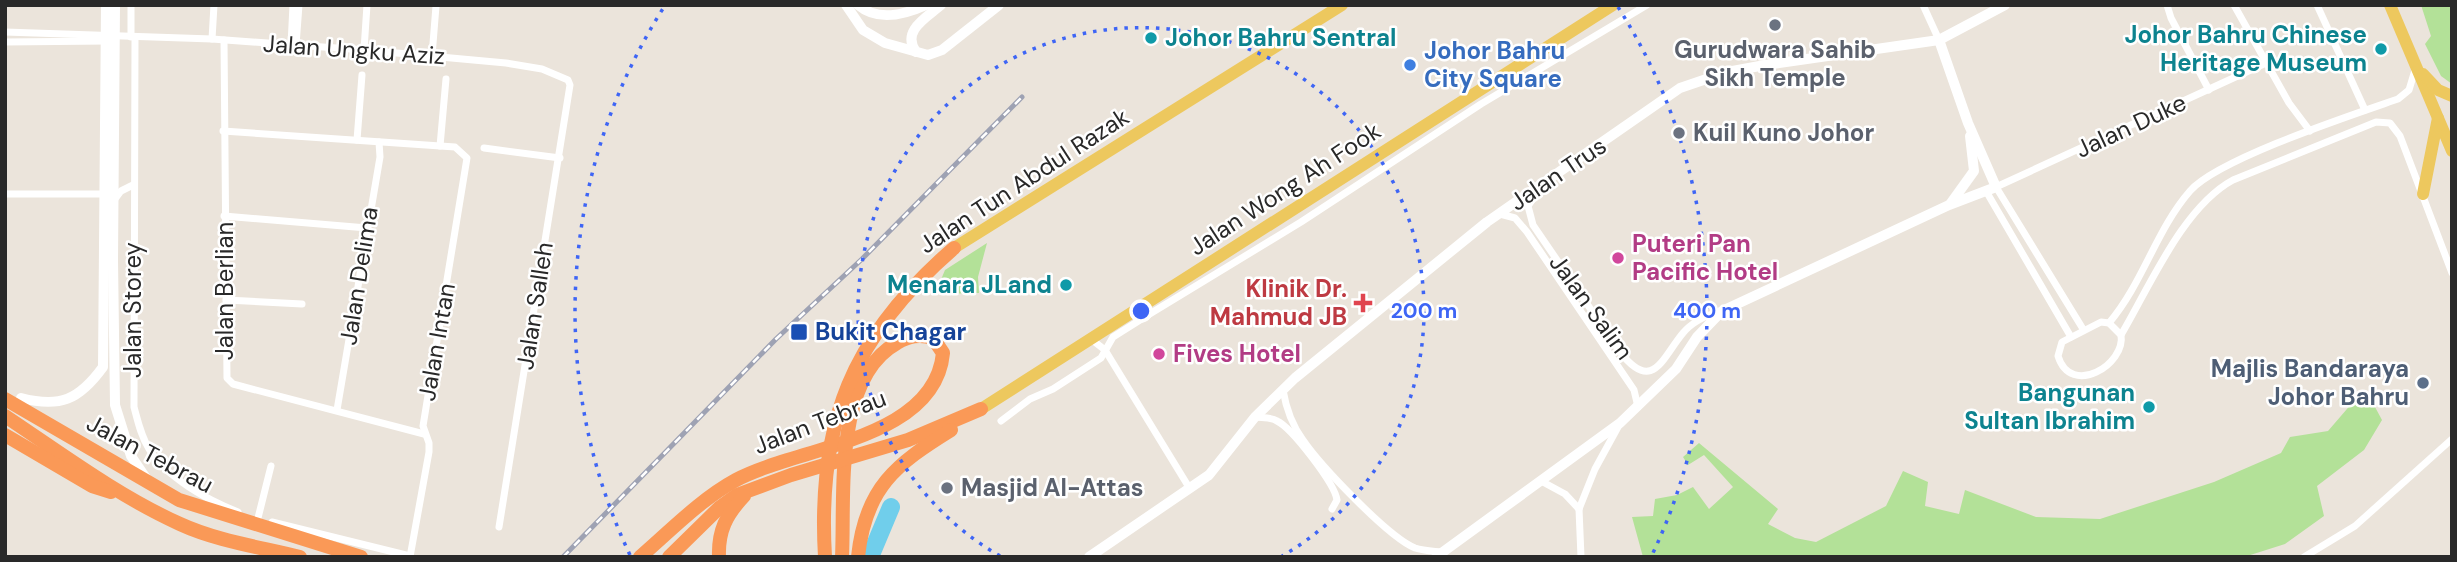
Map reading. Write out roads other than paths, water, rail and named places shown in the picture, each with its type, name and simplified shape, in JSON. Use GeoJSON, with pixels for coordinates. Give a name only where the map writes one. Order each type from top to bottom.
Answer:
{"type":"FeatureCollection","features":[{"type":"Feature","properties":{"kind":"highway","name":"Jalan Tun Abdul Razak"},"geometry":{"type":"LineString","coordinates":[[825,557],[824,505],[834,419],[856,364],[869,342],[916,281],[954,248]]}},
{"type":"Feature","properties":{"kind":"highway","name":"Jalan Tebrau"},"geometry":{"type":"LineString","coordinates":[[640,557],[719,491],[750,472],[854,438],[898,419],[927,393],[942,366],[943,353],[933,338],[918,335],[888,347],[863,381],[853,413],[842,482],[842,557]]}},
{"type":"Feature","properties":{"kind":"highway"},"geometry":{"type":"LineString","coordinates":[[5,388],[21,398],[55,428]]}},
{"type":"Feature","properties":{"kind":"highway","name":"Jalan Tebrau"},"geometry":{"type":"LineString","coordinates":[[5,399],[179,500],[230,519],[361,557]]}},
{"type":"Feature","properties":{"kind":"highway"},"geometry":{"type":"LineString","coordinates":[[881,485],[914,453],[981,409]]}},
{"type":"Feature","properties":{"kind":"highway","name":"Jalan Tebrau"},"geometry":{"type":"LineString","coordinates":[[669,557],[727,500],[749,490],[885,448],[981,409]]}},
{"type":"Feature","properties":{"kind":"highway","name":"Jalan Tebrau"},"geometry":{"type":"LineString","coordinates":[[5,416],[129,498],[181,525],[216,537],[300,557]]}},
{"type":"Feature","properties":{"kind":"highway"},"geometry":{"type":"LineString","coordinates":[[5,435],[92,486],[129,498]]}},
{"type":"Feature","properties":{"kind":"highway"},"geometry":{"type":"LineString","coordinates":[[854,438],[872,438],[885,448],[887,455],[881,485],[860,531],[858,557]]}},
{"type":"Feature","properties":{"kind":"highway"},"geometry":{"type":"LineString","coordinates":[[719,557],[718,539],[724,520],[749,490]]}},
{"type":"Feature","properties":{"kind":"highway"},"geometry":{"type":"LineString","coordinates":[[815,557],[823,532]]}},
{"type":"Feature","properties":{"kind":"main road","name":"Jalan Tun Abdul Razak"},"geometry":{"type":"LineString","coordinates":[[954,248],[1342,5]]}},
{"type":"Feature","properties":{"kind":"main road","name":"Jalan Wong Ah Fook"},"geometry":{"type":"LineString","coordinates":[[981,409],[1613,5]]}},
{"type":"Feature","properties":{"kind":"main road"},"geometry":{"type":"LineString","coordinates":[[2390,5],[2438,118],[2449,132],[2452,151]]}},
{"type":"Feature","properties":{"kind":"main road"},"geometry":{"type":"LineString","coordinates":[[2416,66],[2438,90],[2452,96]]}},
{"type":"Feature","properties":{"kind":"main road"},"geometry":{"type":"LineString","coordinates":[[2423,194],[2438,118]]}},
{"type":"Feature","properties":{"kind":"street","name":"Jalan Storey"},"geometry":{"type":"LineString","coordinates":[[21,398],[43,403],[65,400],[80,393],[103,367],[113,173],[106,5]]}},
{"type":"Feature","properties":{"kind":"street","name":"Jalan Storey"},"geometry":{"type":"LineString","coordinates":[[115,5],[108,38],[115,405],[131,456],[150,484]]}},
{"type":"Feature","properties":{"kind":"street"},"geometry":{"type":"LineString","coordinates":[[131,5],[133,37]]}},
{"type":"Feature","properties":{"kind":"street"},"geometry":{"type":"LineString","coordinates":[[212,39],[214,5]]}},
{"type":"Feature","properties":{"kind":"street"},"geometry":{"type":"LineString","coordinates":[[293,5],[293,45]]}},
{"type":"Feature","properties":{"kind":"street"},"geometry":{"type":"LineString","coordinates":[[293,45],[299,5]]}},
{"type":"Feature","properties":{"kind":"street"},"geometry":{"type":"LineString","coordinates":[[364,50],[367,5]]}},
{"type":"Feature","properties":{"kind":"street"},"geometry":{"type":"LineString","coordinates":[[846,5],[863,30],[885,43],[930,55],[939,52],[999,5]]}},
{"type":"Feature","properties":{"kind":"street"},"geometry":{"type":"LineString","coordinates":[[858,5],[877,15],[904,13],[926,5]]}},
{"type":"Feature","properties":{"kind":"street"},"geometry":{"type":"LineString","coordinates":[[916,52],[910,40],[913,30],[941,5]]}},
{"type":"Feature","properties":{"kind":"street"},"geometry":{"type":"LineString","coordinates":[[1001,421],[1030,398],[1052,389],[1099,359],[1113,337],[1301,222],[1481,104],[1647,5]]}},
{"type":"Feature","properties":{"kind":"street"},"geometry":{"type":"LineString","coordinates":[[1923,5],[1939,40],[1991,189],[2071,337]]}},
{"type":"Feature","properties":{"kind":"street","name":"Jalan Trus"},"geometry":{"type":"LineString","coordinates":[[1089,557],[1209,475],[1255,418],[1346,334],[1500,214],[1673,92],[1691,83],[1765,65],[1939,40],[2005,5]]}},
{"type":"Feature","properties":{"kind":"street"},"geometry":{"type":"LineString","coordinates":[[2167,5],[2171,18],[2209,90]]}},
{"type":"Feature","properties":{"kind":"street"},"geometry":{"type":"LineString","coordinates":[[2234,5],[2266,63],[2310,131]]}},
{"type":"Feature","properties":{"kind":"street"},"geometry":{"type":"LineString","coordinates":[[2317,5],[2365,110]]}},
{"type":"Feature","properties":{"kind":"street"},"geometry":{"type":"LineString","coordinates":[[432,56],[436,6]]}},
{"type":"Feature","properties":{"kind":"street"},"geometry":{"type":"LineString","coordinates":[[863,30],[874,30],[878,25],[877,15]]}},
{"type":"Feature","properties":{"kind":"street"},"geometry":{"type":"LineString","coordinates":[[5,32],[108,38]]}},
{"type":"Feature","properties":{"kind":"street","name":"Jalan Storey"},"geometry":{"type":"LineString","coordinates":[[133,37],[134,399],[143,439],[150,452],[175,477],[234,510],[258,518]]}},
{"type":"Feature","properties":{"kind":"street"},"geometry":{"type":"LineString","coordinates":[[5,42],[108,38]]}},
{"type":"Feature","properties":{"kind":"street","name":"Jalan Ungku Aziz"},"geometry":{"type":"LineString","coordinates":[[108,38],[212,39],[432,56],[542,69],[564,76],[570,85]]}},
{"type":"Feature","properties":{"kind":"street","name":"Jalan Berlian"},"geometry":{"type":"LineString","coordinates":[[224,40],[224,369],[233,384],[424,434]]}},
{"type":"Feature","properties":{"kind":"street","name":"Jalan Duke"},"geometry":{"type":"LineString","coordinates":[[1991,189],[2266,63]]}},
{"type":"Feature","properties":{"kind":"street"},"geometry":{"type":"LineString","coordinates":[[2109,323],[2128,301],[2182,201],[2204,178],[2310,131],[2404,95],[2414,82],[2416,66]]}},
{"type":"Feature","properties":{"kind":"street"},"geometry":{"type":"LineString","coordinates":[[357,140],[362,75]]}},
{"type":"Feature","properties":{"kind":"street"},"geometry":{"type":"LineString","coordinates":[[440,146],[446,79]]}},
{"type":"Feature","properties":{"kind":"street","name":"Jalan Salleh"},"geometry":{"type":"LineString","coordinates":[[499,527],[570,85]]}},
{"type":"Feature","properties":{"kind":"street"},"geometry":{"type":"LineString","coordinates":[[2121,335],[2109,323],[2101,322],[2062,342],[2058,356],[2068,374],[2075,377],[2086,376],[2115,359],[2121,351],[2121,335],[2190,218],[2213,192],[2233,180],[2376,122],[2390,123],[2400,136],[2452,273]]}},
{"type":"Feature","properties":{"kind":"street"},"geometry":{"type":"LineString","coordinates":[[1949,205],[1974,171],[1968,123]]}},
{"type":"Feature","properties":{"kind":"street","name":"Jalan Intan"},"geometry":{"type":"LineString","coordinates":[[223,131],[440,146],[460,149],[468,163],[424,434],[429,443],[429,452],[410,556]]}},
{"type":"Feature","properties":{"kind":"street","name":"Jalan Delima"},"geometry":{"type":"LineString","coordinates":[[337,411],[380,157],[379,142]]}},
{"type":"Feature","properties":{"kind":"street"},"geometry":{"type":"LineString","coordinates":[[484,148],[560,158]]}},
{"type":"Feature","properties":{"kind":"street"},"geometry":{"type":"LineString","coordinates":[[113,173],[122,182],[133,185]]}},
{"type":"Feature","properties":{"kind":"street"},"geometry":{"type":"LineString","coordinates":[[2204,178],[2213,192]]}},
{"type":"Feature","properties":{"kind":"street","name":"Jalan Salim"},"geometry":{"type":"LineString","coordinates":[[1543,184],[1528,206],[1533,225],[1629,363],[1647,372],[1657,368],[1666,361],[1683,334],[1694,323],[1722,311]]}},
{"type":"Feature","properties":{"kind":"street"},"geometry":{"type":"LineString","coordinates":[[5,194],[110,196],[133,185]]}},
{"type":"Feature","properties":{"kind":"street"},"geometry":{"type":"LineString","coordinates":[[1283,390],[1286,408],[1302,439],[1331,473],[1397,537],[1416,548],[1440,554],[1620,423],[1676,369],[1697,337],[1722,311],[1949,205],[1991,189]]}},
{"type":"Feature","properties":{"kind":"street"},"geometry":{"type":"LineString","coordinates":[[1991,189],[2083,330]]}},
{"type":"Feature","properties":{"kind":"street","name":"Jalan Salim"},"geometry":{"type":"LineString","coordinates":[[1500,214],[1515,218],[1527,232],[1634,390],[1638,407]]}},
{"type":"Feature","properties":{"kind":"street"},"geometry":{"type":"LineString","coordinates":[[224,216],[367,228]]}},
{"type":"Feature","properties":{"kind":"street"},"geometry":{"type":"LineString","coordinates":[[2163,234],[2175,243]]}},
{"type":"Feature","properties":{"kind":"street"},"geometry":{"type":"LineString","coordinates":[[226,300],[302,304]]}},
{"type":"Feature","properties":{"kind":"street"},"geometry":{"type":"LineString","coordinates":[[1091,339],[1104,350],[1190,490]]}},
{"type":"Feature","properties":{"kind":"street"},"geometry":{"type":"LineString","coordinates":[[1255,418],[1272,418],[1283,425],[1331,483],[1337,500],[1332,509]]}},
{"type":"Feature","properties":{"kind":"street"},"geometry":{"type":"LineString","coordinates":[[1581,557],[1579,509],[1595,469],[1620,423]]}},
{"type":"Feature","properties":{"kind":"street"},"geometry":{"type":"LineString","coordinates":[[2304,557],[2355,526],[2452,439]]}},
{"type":"Feature","properties":{"kind":"street"},"geometry":{"type":"LineString","coordinates":[[271,466],[258,518],[410,556]]}},
{"type":"Feature","properties":{"kind":"street"},"geometry":{"type":"LineString","coordinates":[[1541,481],[1565,494],[1579,509]]}},
{"type":"Feature","properties":{"kind":"waterway"},"geometry":{"type":"LineString","coordinates":[[870,557],[891,507]]}},
{"type":"Feature","properties":{"kind":"railway"},"geometry":{"type":"LineString","coordinates":[[563,557],[776,339],[862,259],[1022,97]]}},
{"type":"Feature","properties":{"kind":"place","name":"Gurudwara Sahib Sikh Temple"},"geometry":{"type":"Point","coordinates":[1775,25]}},
{"type":"Feature","properties":{"kind":"place","name":"Johor Bahru Sentral"},"geometry":{"type":"Point","coordinates":[1151,38]}},
{"type":"Feature","properties":{"kind":"place","name":"Johor Bahru Chinese Heritage Museum"},"geometry":{"type":"Point","coordinates":[2381,49]}},
{"type":"Feature","properties":{"kind":"place","name":"Johor Bahru City Square"},"geometry":{"type":"Point","coordinates":[1410,65]}},
{"type":"Feature","properties":{"kind":"place","name":"Kuil Kuno Johor"},"geometry":{"type":"Point","coordinates":[1679,133]}},
{"type":"Feature","properties":{"kind":"place","name":"Puteri Pan Pacific Hotel"},"geometry":{"type":"Point","coordinates":[1618,258]}},
{"type":"Feature","properties":{"kind":"place","name":"Menara JLand"},"geometry":{"type":"Point","coordinates":[1066,285]}},
{"type":"Feature","properties":{"kind":"place","name":"Klinik Dr. Mahmud JB"},"geometry":{"type":"Point","coordinates":[1363,303]}},
{"type":"Feature","properties":{"kind":"place","name":"Bukit Chagar"},"geometry":{"type":"Point","coordinates":[799,332]}},
{"type":"Feature","properties":{"kind":"place","name":"Fives Hotel"},"geometry":{"type":"Point","coordinates":[1159,354]}},
{"type":"Feature","properties":{"kind":"place","name":"Majlis Bandaraya Johor Bahru"},"geometry":{"type":"Point","coordinates":[2423,383]}},
{"type":"Feature","properties":{"kind":"place","name":"Bangunan Sultan Ibrahim"},"geometry":{"type":"Point","coordinates":[2149,407]}},
{"type":"Feature","properties":{"kind":"place","name":"Masjid Al-Attas"},"geometry":{"type":"Point","coordinates":[947,488]}}]}
